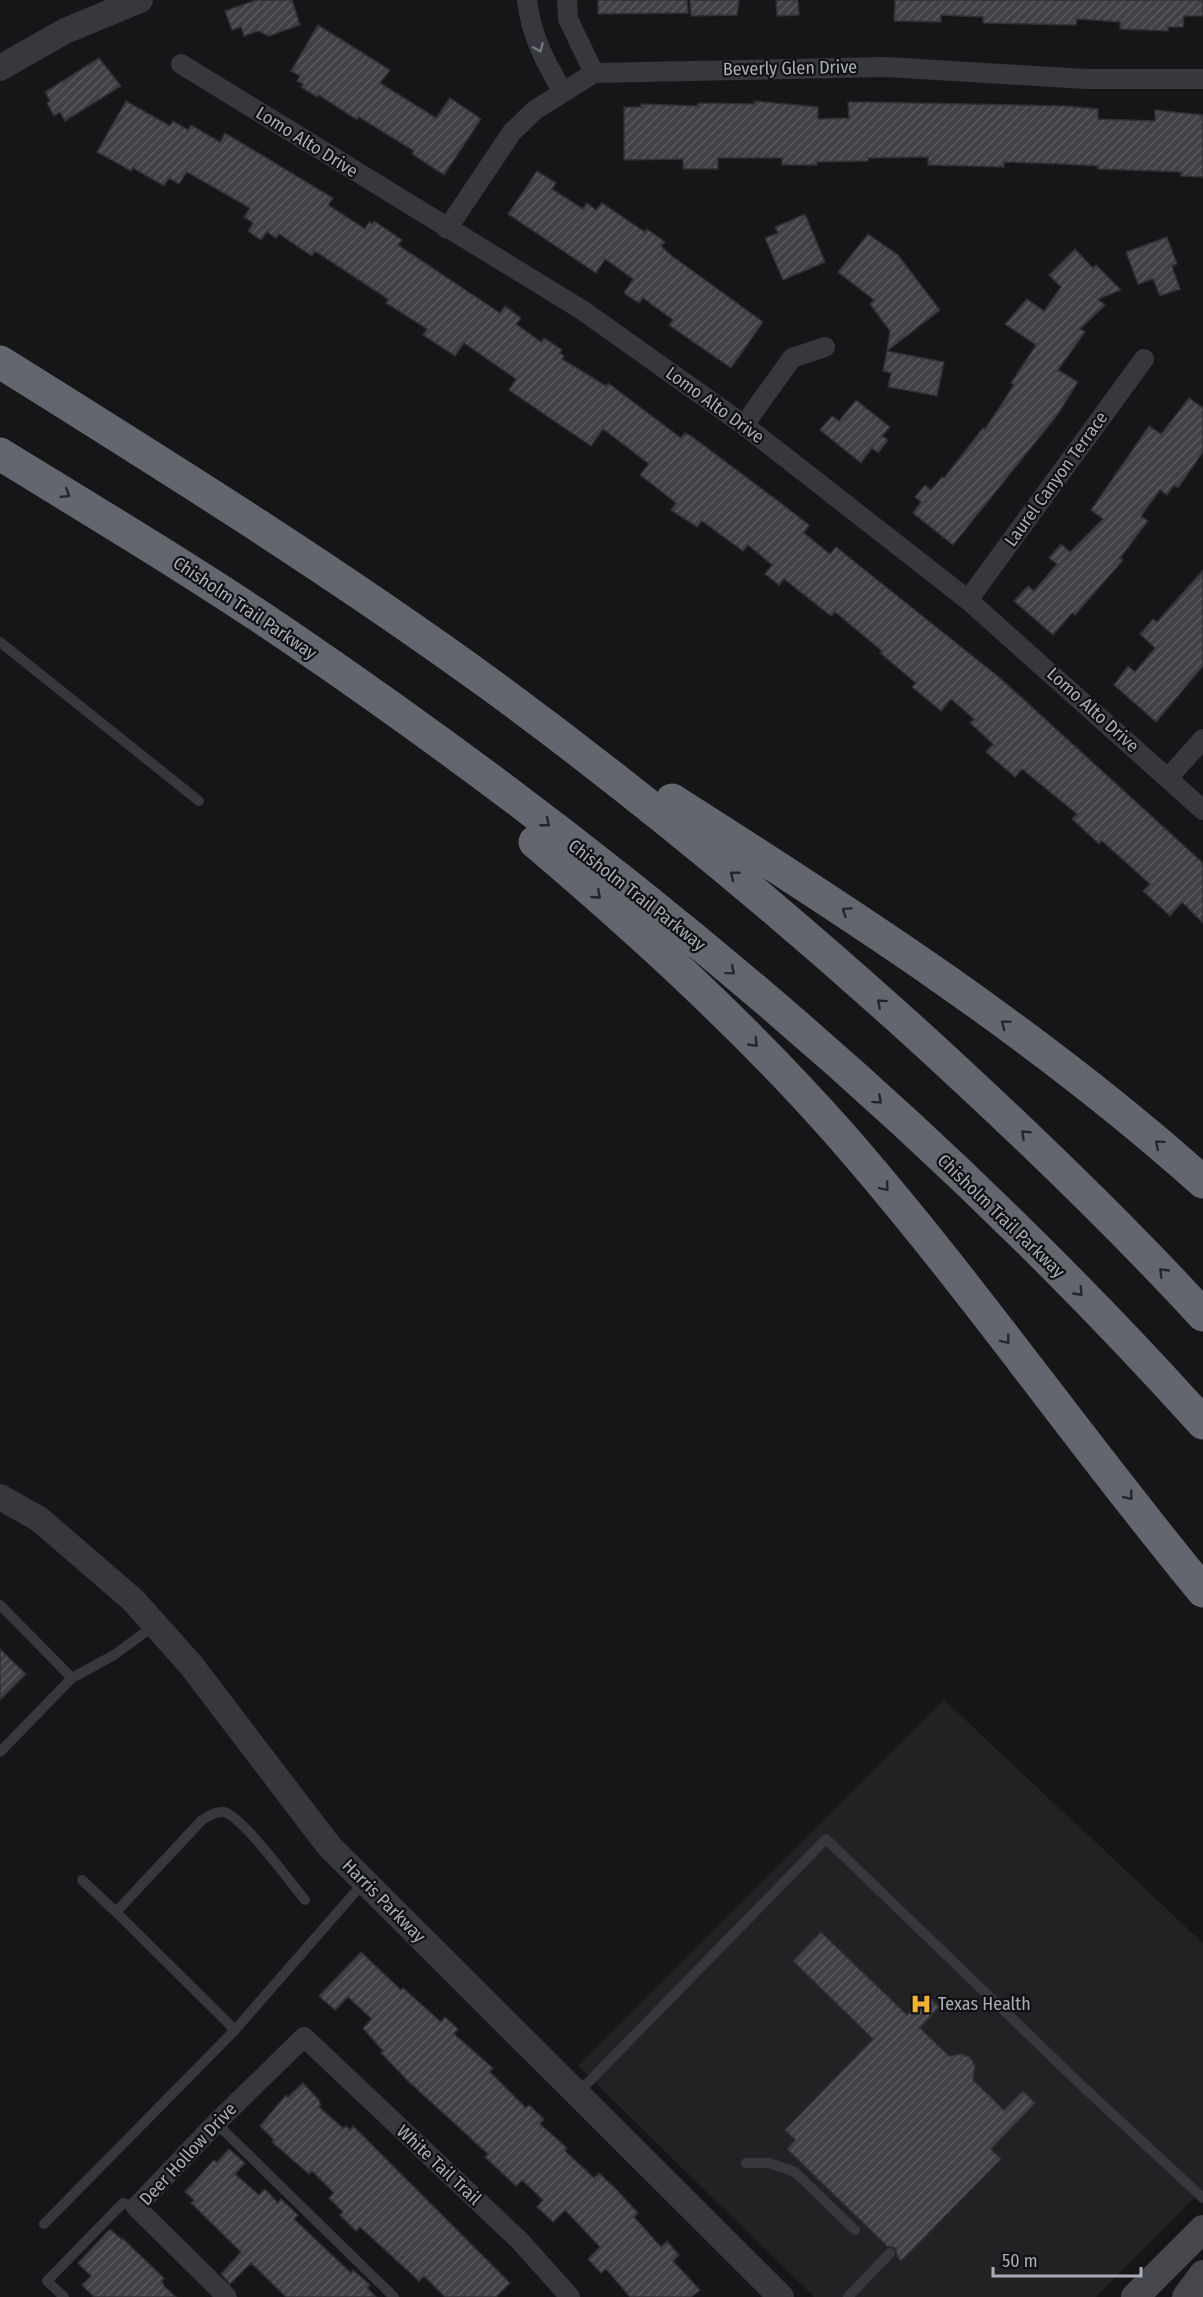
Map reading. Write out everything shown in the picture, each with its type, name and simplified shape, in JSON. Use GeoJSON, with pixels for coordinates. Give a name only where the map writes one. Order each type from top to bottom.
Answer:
{"type":"FeatureCollection","features":[{"type":"Feature","properties":{"kind":"highway"},"geometry":{"type":"LineString","coordinates":[[0,362],[306,557],[491,686],[848,913],[986,1010],[1082,1082],[1203,1182]]}},
{"type":"Feature","properties":{"kind":"highway","name":"Chisholm Trail Parkway"},"geometry":{"type":"LineString","coordinates":[[8,459],[183,567],[295,640],[534,813],[683,931],[878,1100],[1018,1231],[1145,1360],[1203,1423]]}},
{"type":"Feature","properties":{"kind":"highway"},"geometry":{"type":"LineString","coordinates":[[295,640],[659,950],[811,1102],[928,1239],[1203,1591]]}},
{"type":"Feature","properties":{"kind":"highway"},"geometry":{"type":"LineString","coordinates":[[491,686],[681,831],[811,939],[1041,1149],[1203,1315]]}},
{"type":"Feature","properties":{"kind":"main road"},"geometry":{"type":"LineString","coordinates":[[1135,2297],[1203,2229]]}},
{"type":"Feature","properties":{"kind":"main road"},"geometry":{"type":"LineString","coordinates":[[1186,2297],[1203,2274]]}},
{"type":"Feature","properties":{"kind":"street"},"geometry":{"type":"LineString","coordinates":[[0,68],[65,32],[140,0]]}},
{"type":"Feature","properties":{"kind":"street"},"geometry":{"type":"LineString","coordinates":[[527,0],[530,24],[540,52],[563,92]]}},
{"type":"Feature","properties":{"kind":"street"},"geometry":{"type":"LineString","coordinates":[[447,229],[512,132],[535,110],[594,73],[568,19],[567,0]]}},
{"type":"Feature","properties":{"kind":"street","name":"Lomo Alto Drive"},"geometry":{"type":"LineString","coordinates":[[181,64],[582,310],[744,425],[968,600],[1203,810]]}},
{"type":"Feature","properties":{"kind":"street","name":"Beverly Glen Drive"},"geometry":{"type":"LineString","coordinates":[[594,73],[887,67],[1086,79],[1203,79]]}},
{"type":"Feature","properties":{"kind":"street"},"geometry":{"type":"LineString","coordinates":[[744,425],[792,358],[825,347]]}},
{"type":"Feature","properties":{"kind":"street","name":"Laurel Canyon Terrace"},"geometry":{"type":"LineString","coordinates":[[968,600],[1144,358]]}},
{"type":"Feature","properties":{"kind":"street"},"geometry":{"type":"LineString","coordinates":[[1168,778],[1203,739]]}},
{"type":"Feature","properties":{"kind":"street","name":"Harris Parkway"},"geometry":{"type":"LineString","coordinates":[[1,1500],[39,1519],[133,1600],[191,1665],[329,1846],[781,2297]]}},
{"type":"Feature","properties":{"kind":"street","name":"Deer Hollow Drive"},"geometry":{"type":"LineString","coordinates":[[227,2297],[136,2207],[216,2123],[304,2037]]}},
{"type":"Feature","properties":{"kind":"street","name":"White Tail Trail"},"geometry":{"type":"LineString","coordinates":[[304,2037],[520,2241],[570,2297]]}},
{"type":"Feature","properties":{"kind":"lane"},"geometry":{"type":"LineString","coordinates":[[0,642],[199,801]]}},
{"type":"Feature","properties":{"kind":"lane"},"geometry":{"type":"LineString","coordinates":[[0,1605],[72,1678]]}},
{"type":"Feature","properties":{"kind":"lane"},"geometry":{"type":"LineString","coordinates":[[0,1752],[72,1678],[114,1655],[155,1625]]}},
{"type":"Feature","properties":{"kind":"lane"},"geometry":{"type":"LineString","coordinates":[[116,1912],[202,1820],[211,1814],[224,1812],[240,1822],[305,1900]]}},
{"type":"Feature","properties":{"kind":"lane"},"geometry":{"type":"LineString","coordinates":[[577,2094],[826,1839],[1079,2083],[1203,2198]]}},
{"type":"Feature","properties":{"kind":"lane"},"geometry":{"type":"LineString","coordinates":[[82,1880],[235,2030]]}},
{"type":"Feature","properties":{"kind":"lane"},"geometry":{"type":"LineString","coordinates":[[44,2224],[235,2030],[365,1882]]}},
{"type":"Feature","properties":{"kind":"lane"},"geometry":{"type":"LineString","coordinates":[[216,2123],[394,2297]]}},
{"type":"Feature","properties":{"kind":"lane"},"geometry":{"type":"LineString","coordinates":[[746,2163],[769,2163],[795,2172],[855,2230]]}},
{"type":"Feature","properties":{"kind":"lane"},"geometry":{"type":"LineString","coordinates":[[64,2297],[47,2280],[123,2203],[136,2207]]}},
{"type":"Feature","properties":{"kind":"lane"},"geometry":{"type":"LineString","coordinates":[[848,2297],[890,2253]]}},
{"type":"Feature","properties":{"kind":"shaded area","name":"Texas Health"},"geometry":{"type":"Polygon","coordinates":[[[944,1700],[1203,1943],[1203,2189],[1096,2297],[814,2297],[578,2066],[944,1700]]]}},
{"type":"Feature","properties":{"kind":"building"},"geometry":{"type":"Polygon","coordinates":[[[256,0],[292,0],[300,25],[269,36],[258,31],[244,36],[241,27],[232,30],[225,11],[256,0]]]}},
{"type":"Feature","properties":{"kind":"building"},"geometry":{"type":"Polygon","coordinates":[[[598,0],[687,0],[688,13],[598,14],[598,0]]]}},
{"type":"Feature","properties":{"kind":"building"},"geometry":{"type":"Polygon","coordinates":[[[690,0],[739,0],[737,15],[691,16],[690,0]]]}},
{"type":"Feature","properties":{"kind":"building"},"geometry":{"type":"Polygon","coordinates":[[[776,0],[798,0],[799,15],[777,16],[776,0]]]}},
{"type":"Feature","properties":{"kind":"building"},"geometry":{"type":"Polygon","coordinates":[[[895,0],[1203,0],[1203,16],[1184,16],[1183,27],[1168,27],[1168,31],[1120,29],[1120,22],[1077,19],[1076,25],[983,23],[983,17],[941,15],[941,22],[894,21],[895,0]]]}},
{"type":"Feature","properties":{"kind":"building"},"geometry":{"type":"Polygon","coordinates":[[[318,25],[390,70],[380,83],[436,118],[450,98],[481,119],[444,175],[412,154],[414,151],[359,117],[357,120],[319,95],[317,97],[301,87],[303,84],[297,81],[300,76],[291,71],[318,25]]]}},
{"type":"Feature","properties":{"kind":"building"},"geometry":{"type":"Polygon","coordinates":[[[99,58],[121,86],[65,121],[60,112],[54,116],[47,103],[50,101],[45,92],[99,58]]]}},
{"type":"Feature","properties":{"kind":"building"},"geometry":{"type":"Polygon","coordinates":[[[126,101],[170,126],[173,121],[188,130],[191,125],[220,142],[225,133],[333,198],[328,205],[365,229],[369,222],[372,224],[374,221],[402,240],[398,245],[500,313],[505,306],[521,318],[516,324],[541,342],[544,338],[562,350],[560,353],[564,356],[562,359],[606,386],[608,383],[681,438],[685,433],[691,436],[786,507],[809,525],[804,533],[830,554],[836,547],[1000,678],[1203,863],[1203,923],[1182,902],[1170,916],[1143,891],[1150,884],[1102,841],[1099,844],[1072,819],[1077,814],[1022,769],[1015,777],[986,752],[993,744],[970,723],[974,719],[951,699],[941,711],[912,687],[916,683],[880,653],[882,651],[835,612],[831,616],[784,579],[779,585],[765,574],[772,565],[748,545],[743,551],[702,521],[697,527],[671,510],[676,503],[640,475],[649,464],[603,429],[591,446],[509,390],[516,379],[464,343],[455,356],[423,335],[427,329],[386,303],[388,299],[315,251],[312,256],[279,234],[276,238],[267,232],[261,240],[248,231],[253,223],[244,217],[250,208],[187,172],[179,184],[169,178],[164,186],[133,168],[131,171],[97,152],[126,101]]]}},
{"type":"Feature","properties":{"kind":"building"},"geometry":{"type":"Polygon","coordinates":[[[754,101],[818,107],[818,119],[849,118],[848,102],[1065,106],[1098,109],[1098,119],[1155,121],[1155,110],[1203,115],[1203,177],[1181,176],[1181,172],[1098,169],[1098,166],[1063,164],[1004,162],[1004,167],[928,165],[928,157],[868,158],[868,161],[817,162],[817,165],[782,165],[782,158],[718,158],[718,169],[683,169],[683,159],[624,160],[624,107],[641,107],[641,104],[698,106],[698,103],[755,104],[754,101]]]}},
{"type":"Feature","properties":{"kind":"building"},"geometry":{"type":"Polygon","coordinates":[[[537,171],[556,183],[552,189],[583,209],[587,203],[596,210],[602,203],[645,232],[647,229],[665,242],[661,246],[672,256],[763,322],[731,368],[669,325],[673,320],[643,298],[639,303],[624,293],[633,279],[605,259],[596,273],[508,214],[537,171]]]}},
{"type":"Feature","properties":{"kind":"building"},"geometry":{"type":"Polygon","coordinates":[[[805,214],[825,262],[783,280],[765,238],[778,233],[775,227],[805,214]]]}},
{"type":"Feature","properties":{"kind":"building"},"geometry":{"type":"Polygon","coordinates":[[[868,234],[898,255],[940,310],[887,351],[890,331],[870,304],[874,300],[838,272],[868,234]]]}},
{"type":"Feature","properties":{"kind":"building"},"geometry":{"type":"Polygon","coordinates":[[[1167,237],[1177,264],[1172,266],[1180,289],[1160,296],[1153,279],[1138,284],[1126,252],[1167,237]]]}},
{"type":"Feature","properties":{"kind":"building"},"geometry":{"type":"Polygon","coordinates":[[[1075,249],[1093,268],[1096,265],[1121,290],[1098,299],[1105,305],[1080,329],[1085,332],[1058,370],[1078,382],[1058,414],[953,545],[913,513],[921,502],[915,497],[925,485],[931,490],[942,477],[944,478],[983,428],[985,429],[1014,385],[1011,383],[1036,345],[1005,324],[1027,299],[1044,311],[1061,287],[1049,275],[1075,249]]]}},
{"type":"Feature","properties":{"kind":"building"},"geometry":{"type":"Polygon","coordinates":[[[887,351],[944,362],[937,396],[888,387],[891,373],[883,371],[887,351]]]}},
{"type":"Feature","properties":{"kind":"building"},"geometry":{"type":"Polygon","coordinates":[[[1189,398],[1203,408],[1203,452],[1178,488],[1174,485],[1167,495],[1160,490],[1141,516],[1148,521],[1120,558],[1123,560],[1075,615],[1072,613],[1053,635],[1014,601],[1028,586],[1034,591],[1057,564],[1049,558],[1061,544],[1070,552],[1103,519],[1091,510],[1149,426],[1161,434],[1189,398]]]}},
{"type":"Feature","properties":{"kind":"building"},"geometry":{"type":"Polygon","coordinates":[[[856,400],[890,427],[882,436],[888,440],[878,453],[872,448],[861,463],[820,430],[832,416],[839,421],[856,400]]]}},
{"type":"Feature","properties":{"kind":"building"},"geometry":{"type":"Polygon","coordinates":[[[1203,570],[1203,666],[1156,722],[1114,685],[1128,666],[1135,672],[1155,648],[1140,634],[1153,619],[1157,622],[1203,570]]]}},
{"type":"Feature","properties":{"kind":"building"},"geometry":{"type":"Polygon","coordinates":[[[0,1649],[26,1674],[0,1700],[0,1649]]]}},
{"type":"Feature","properties":{"kind":"building"},"geometry":{"type":"Polygon","coordinates":[[[821,1932],[907,2015],[927,1995],[939,2007],[920,2028],[949,2056],[961,2054],[970,2057],[975,2065],[973,2080],[1004,2110],[1023,2091],[1035,2103],[991,2149],[1001,2159],[901,2261],[897,2256],[896,2248],[887,2246],[787,2149],[795,2140],[785,2130],[873,2039],[793,1961],[821,1932]]]}},
{"type":"Feature","properties":{"kind":"building"},"geometry":{"type":"Polygon","coordinates":[[[361,1952],[401,1990],[403,1988],[441,2022],[445,2017],[458,2029],[454,2034],[493,2068],[490,2072],[526,2108],[529,2105],[544,2119],[540,2124],[567,2148],[565,2151],[594,2178],[599,2173],[616,2189],[638,2213],[634,2217],[661,2247],[667,2241],[679,2255],[673,2261],[700,2290],[691,2297],[630,2297],[606,2269],[601,2273],[588,2259],[600,2247],[565,2210],[553,2222],[537,2207],[543,2200],[522,2180],[516,2186],[485,2157],[488,2154],[408,2081],[381,2053],[383,2051],[363,2028],[372,2019],[348,1997],[335,2010],[319,1996],[361,1952]]]}},
{"type":"Feature","properties":{"kind":"building"},"geometry":{"type":"Polygon","coordinates":[[[303,2083],[318,2099],[321,2105],[319,2107],[343,2128],[346,2126],[350,2130],[353,2126],[510,2283],[496,2297],[445,2297],[424,2276],[419,2281],[360,2227],[356,2231],[340,2215],[343,2212],[329,2198],[334,2193],[312,2171],[309,2174],[272,2142],[274,2140],[260,2126],[286,2095],[288,2097],[303,2083]]]}},
{"type":"Feature","properties":{"kind":"building"},"geometry":{"type":"Polygon","coordinates":[[[229,2149],[245,2163],[235,2174],[259,2195],[265,2189],[278,2203],[281,2199],[298,2215],[294,2219],[351,2273],[353,2270],[370,2285],[367,2288],[376,2297],[286,2297],[251,2263],[230,2284],[221,2274],[241,2252],[191,2203],[194,2200],[185,2192],[214,2160],[217,2162],[229,2149]]]}},
{"type":"Feature","properties":{"kind":"building"},"geometry":{"type":"Polygon","coordinates":[[[110,2229],[164,2278],[162,2281],[164,2286],[176,2297],[94,2297],[82,2285],[91,2276],[78,2263],[110,2229]]]}},
{"type":"Feature","properties":{"kind":"place","name":"Texas Health"},"geometry":{"type":"Point","coordinates":[921,2004]}}]}
